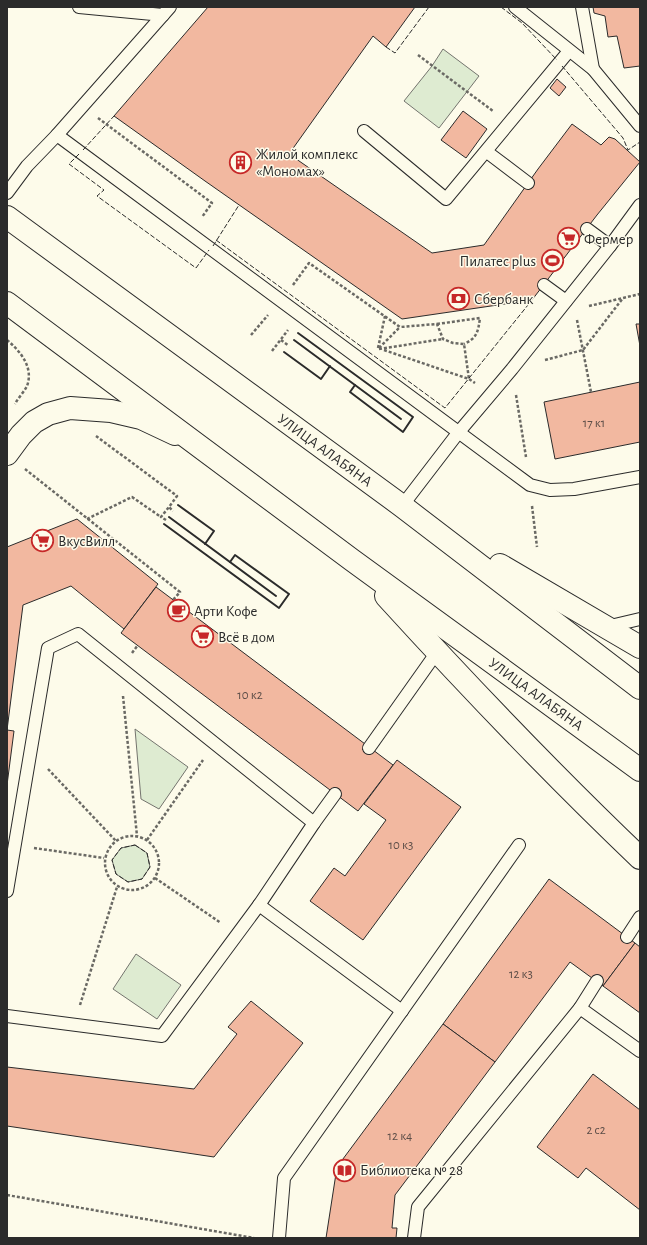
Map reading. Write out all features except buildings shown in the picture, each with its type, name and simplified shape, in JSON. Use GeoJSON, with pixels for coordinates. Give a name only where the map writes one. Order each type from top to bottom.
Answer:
{"type":"FeatureCollection","features":[{"type":"Feature","properties":{"kind":"main road","name":"УЛИЦА АЛАБЯНА"},"geometry":{"type":"LineString","coordinates":[[7,217],[402,506],[640,688]]}},
{"type":"Feature","properties":{"kind":"main road","name":"УЛИЦА АЛАБЯНА"},"geometry":{"type":"LineString","coordinates":[[7,303],[352,560],[640,770]]}},
{"type":"Feature","properties":{"kind":"main road"},"geometry":{"type":"LineString","coordinates":[[14,460],[21,435],[34,422],[48,414],[70,408],[111,411],[141,418],[195,443]]}},
{"type":"Feature","properties":{"kind":"main road"},"geometry":{"type":"LineString","coordinates":[[402,506],[550,596],[640,647]]}},
{"type":"Feature","properties":{"kind":"main road"},"geometry":{"type":"LineString","coordinates":[[352,560],[437,652],[585,806],[640,858]]}},
{"type":"Feature","properties":{"kind":"lane"},"geometry":{"type":"LineString","coordinates":[[79,7],[166,11]]}},
{"type":"Feature","properties":{"kind":"lane"},"geometry":{"type":"LineString","coordinates":[[515,7],[593,69],[640,126]]}},
{"type":"Feature","properties":{"kind":"lane"},"geometry":{"type":"LineString","coordinates":[[582,7],[593,69]]}},
{"type":"Feature","properties":{"kind":"lane"},"geometry":{"type":"LineString","coordinates":[[7,193],[26,166],[57,135],[166,11]]}},
{"type":"Feature","properties":{"kind":"lane"},"geometry":{"type":"LineString","coordinates":[[364,131],[446,199],[487,152],[569,51]]}},
{"type":"Feature","properties":{"kind":"lane"},"geometry":{"type":"LineString","coordinates":[[57,135],[190,232],[530,486],[550,490],[574,489],[640,477]]}},
{"type":"Feature","properties":{"kind":"lane"},"geometry":{"type":"LineString","coordinates":[[487,152],[528,183]]}},
{"type":"Feature","properties":{"kind":"lane"},"geometry":{"type":"LineString","coordinates":[[402,506],[489,394],[570,305],[640,205]]}},
{"type":"Feature","properties":{"kind":"lane"},"geometry":{"type":"LineString","coordinates":[[587,229],[610,246]]}},
{"type":"Feature","properties":{"kind":"lane"},"geometry":{"type":"LineString","coordinates":[[544,285],[570,305]]}},
{"type":"Feature","properties":{"kind":"lane"},"geometry":{"type":"LineString","coordinates":[[605,627],[640,619]]}},
{"type":"Feature","properties":{"kind":"lane"},"geometry":{"type":"LineString","coordinates":[[7,891],[48,648],[78,634],[314,823]]}},
{"type":"Feature","properties":{"kind":"lane"},"geometry":{"type":"LineString","coordinates":[[369,748],[437,652]]}},
{"type":"Feature","properties":{"kind":"lane"},"geometry":{"type":"LineString","coordinates":[[7,1016],[162,1036],[259,905],[335,794]]}},
{"type":"Feature","properties":{"kind":"lane"},"geometry":{"type":"LineString","coordinates":[[279,1238],[284,1178],[519,845]]}},
{"type":"Feature","properties":{"kind":"lane"},"geometry":{"type":"LineString","coordinates":[[259,905],[402,1011]]}},
{"type":"Feature","properties":{"kind":"lane"},"geometry":{"type":"LineString","coordinates":[[627,937],[640,917]]}},
{"type":"Feature","properties":{"kind":"lane"},"geometry":{"type":"LineString","coordinates":[[414,1238],[418,1207],[580,1008],[597,982]]}},
{"type":"Feature","properties":{"kind":"lane"},"geometry":{"type":"LineString","coordinates":[[580,1008],[640,1051]]}},
{"type":"Feature","properties":{"kind":"path"},"geometry":{"type":"LineString","coordinates":[[418,55],[510,124]]}},
{"type":"Feature","properties":{"kind":"path"},"geometry":{"type":"LineString","coordinates":[[81,107],[212,203],[190,232]]}},
{"type":"Feature","properties":{"kind":"path"},"geometry":{"type":"LineString","coordinates":[[299,290],[293,285],[309,263],[400,327]]}},
{"type":"Feature","properties":{"kind":"path"},"geometry":{"type":"LineString","coordinates":[[591,392],[583,350],[570,305],[640,294]]}},
{"type":"Feature","properties":{"kind":"path"},"geometry":{"type":"LineString","coordinates":[[583,350],[622,298]]}},
{"type":"Feature","properties":{"kind":"path"},"geometry":{"type":"LineString","coordinates":[[378,349],[385,316]]}},
{"type":"Feature","properties":{"kind":"path"},"geometry":{"type":"LineString","coordinates":[[480,318],[478,332],[472,341],[464,344],[454,343],[443,339],[378,349],[400,327],[480,318]]}},
{"type":"Feature","properties":{"kind":"path"},"geometry":{"type":"LineString","coordinates":[[437,324],[443,339]]}},
{"type":"Feature","properties":{"kind":"path"},"geometry":{"type":"LineString","coordinates":[[272,351],[288,330],[292,333]]}},
{"type":"Feature","properties":{"kind":"path"},"geometry":{"type":"LineString","coordinates":[[7,340],[19,351],[26,361],[28,376],[26,386],[11,410]]}},
{"type":"Feature","properties":{"kind":"path"},"geometry":{"type":"LineString","coordinates":[[281,340],[289,346]]}},
{"type":"Feature","properties":{"kind":"path"},"geometry":{"type":"LineString","coordinates":[[372,344],[378,349],[469,379],[489,394]]}},
{"type":"Feature","properties":{"kind":"path"},"geometry":{"type":"LineString","coordinates":[[464,344],[469,379]]}},
{"type":"Feature","properties":{"kind":"path"},"geometry":{"type":"LineString","coordinates":[[96,435],[176,496],[161,517]]}},
{"type":"Feature","properties":{"kind":"path"},"geometry":{"type":"LineString","coordinates":[[14,460],[180,592],[173,600]]}},
{"type":"Feature","properties":{"kind":"path"},"geometry":{"type":"LineString","coordinates":[[88,519],[132,497],[166,520]]}},
{"type":"Feature","properties":{"kind":"path"},"geometry":{"type":"LineString","coordinates":[[168,507],[173,511]]}},
{"type":"Feature","properties":{"kind":"path"},"geometry":{"type":"LineString","coordinates":[[120,668],[137,836]]}},
{"type":"Feature","properties":{"kind":"path"},"geometry":{"type":"LineString","coordinates":[[147,840],[215,743]]}},
{"type":"Feature","properties":{"kind":"path"},"geometry":{"type":"LineString","coordinates":[[31,751],[116,841]]}},
{"type":"Feature","properties":{"kind":"path"},"geometry":{"type":"LineString","coordinates":[[126,836],[137,836],[147,840],[154,847],[159,857],[159,868],[155,878],[148,886],[138,890],[127,891],[117,887],[109,879],[105,869],[104,858],[108,848],[116,841],[126,836]]}},
{"type":"Feature","properties":{"kind":"path"},"geometry":{"type":"LineString","coordinates":[[15,845],[104,858]]}},
{"type":"Feature","properties":{"kind":"path"},"geometry":{"type":"LineString","coordinates":[[155,878],[238,934]]}},
{"type":"Feature","properties":{"kind":"path"},"geometry":{"type":"LineString","coordinates":[[74,1025],[117,887]]}},
{"type":"Feature","properties":{"kind":"path"},"geometry":{"type":"LineString","coordinates":[[7,1195],[254,1238]]}},
{"type":"Feature","properties":{"kind":"green space"},"geometry":{"type":"Polygon","coordinates":[[[443,49],[479,76],[439,128],[404,101],[432,66],[443,49]]]}},
{"type":"Feature","properties":{"kind":"green space"},"geometry":{"type":"Polygon","coordinates":[[[135,729],[188,767],[159,809],[141,799],[135,729]]]}},
{"type":"Feature","properties":{"kind":"green space"},"geometry":{"type":"Polygon","coordinates":[[[135,845],[147,853],[150,867],[142,879],[128,882],[116,874],[112,860],[121,848],[135,845]]]}},
{"type":"Feature","properties":{"kind":"green space"},"geometry":{"type":"Polygon","coordinates":[[[136,954],[181,985],[157,1019],[113,989],[136,954]]]}},
{"type":"Feature","properties":{"kind":"fence"},"geometry":{"type":"LineString","coordinates":[[386,47],[395,53],[429,7]]}},
{"type":"Feature","properties":{"kind":"fence"},"geometry":{"type":"LineString","coordinates":[[501,7],[522,23],[557,60]]}},
{"type":"Feature","properties":{"kind":"fence"},"geometry":{"type":"LineString","coordinates":[[562,66],[623,138],[628,150],[640,142]]}},
{"type":"Feature","properties":{"kind":"fence"},"geometry":{"type":"LineString","coordinates":[[83,150],[114,116]]}},
{"type":"Feature","properties":{"kind":"fence"},"geometry":{"type":"LineString","coordinates":[[79,154],[69,164],[104,190],[97,196],[196,268],[209,250]]}},
{"type":"Feature","properties":{"kind":"fence"},"geometry":{"type":"LineString","coordinates":[[213,246],[239,205]]}},
{"type":"Feature","properties":{"kind":"fence"},"geometry":{"type":"LineString","coordinates":[[216,240],[445,408],[532,300]]}},
{"type":"Feature","properties":{"kind":"fence"},"geometry":{"type":"LineString","coordinates":[[135,845],[147,853],[150,867],[142,879],[128,882],[116,874],[112,860],[121,848],[135,845]]}},
{"type":"Feature","properties":{"kind":"wall"},"geometry":{"type":"LineString","coordinates":[[298,333],[413,417],[403,432],[350,392],[355,385]]}},
{"type":"Feature","properties":{"kind":"wall"},"geometry":{"type":"LineString","coordinates":[[294,340],[401,419]]}},
{"type":"Feature","properties":{"kind":"wall"},"geometry":{"type":"LineString","coordinates":[[284,352],[321,379],[330,366]]}},
{"type":"Feature","properties":{"kind":"wall"},"geometry":{"type":"LineString","coordinates":[[178,505],[214,531],[205,544]]}},
{"type":"Feature","properties":{"kind":"wall"},"geometry":{"type":"LineString","coordinates":[[169,517],[276,596]]}},
{"type":"Feature","properties":{"kind":"wall"},"geometry":{"type":"LineString","coordinates":[[164,524],[279,608],[289,594],[235,555],[230,562]]}},
{"type":"Feature","properties":{"kind":"place","name":"Жилой комплекс «Мономах»"},"geometry":{"type":"Point","coordinates":[241,163]}},
{"type":"Feature","properties":{"kind":"place","name":"Фермер"},"geometry":{"type":"Point","coordinates":[568,239]}},
{"type":"Feature","properties":{"kind":"place","name":"Пилатес plus"},"geometry":{"type":"Point","coordinates":[552,261]}},
{"type":"Feature","properties":{"kind":"place","name":"Сбербанк"},"geometry":{"type":"Point","coordinates":[458,299]}},
{"type":"Feature","properties":{"kind":"place","name":"ВкусВилл"},"geometry":{"type":"Point","coordinates":[42,541]}},
{"type":"Feature","properties":{"kind":"place","name":"Арти Кофе"},"geometry":{"type":"Point","coordinates":[178,611]}},
{"type":"Feature","properties":{"kind":"place","name":"Всё в дом"},"geometry":{"type":"Point","coordinates":[203,637]}},
{"type":"Feature","properties":{"kind":"place","name":"Библиотека № 28"},"geometry":{"type":"Point","coordinates":[345,1170]}}]}
